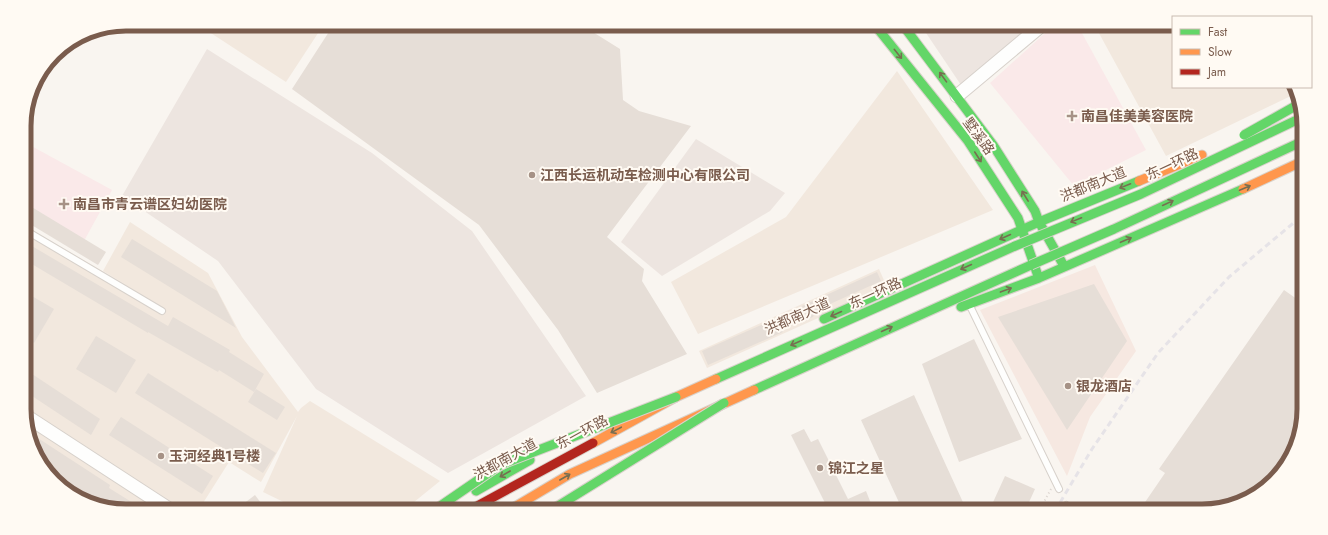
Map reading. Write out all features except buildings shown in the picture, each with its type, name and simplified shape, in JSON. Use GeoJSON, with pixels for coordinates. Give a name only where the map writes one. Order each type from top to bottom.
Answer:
{"type":"FeatureCollection","features":[{"type":"Feature","properties":{"kind":"main road","name":"墅溪路"},"geometry":{"type":"LineString","coordinates":[[880,31],[968,141],[1018,218],[1039,278]]}},
{"type":"Feature","properties":{"kind":"main road","name":"墅溪路"},"geometry":{"type":"LineString","coordinates":[[907,31],[994,145],[1035,211],[1039,222],[1064,267]]}},
{"type":"Feature","properties":{"kind":"main road"},"geometry":{"type":"LineString","coordinates":[[1141,194],[1295,106]]}},
{"type":"Feature","properties":{"kind":"main road","name":"洪都南大道"},"geometry":{"type":"LineString","coordinates":[[813,324],[1022,229],[1274,125],[1296,114]]}},
{"type":"Feature","properties":{"kind":"main road","name":"东一环路"},"geometry":{"type":"LineString","coordinates":[[481,504],[676,397],[1015,246],[1141,194],[1297,120]]}},
{"type":"Feature","properties":{"kind":"main road"},"geometry":{"type":"LineString","coordinates":[[520,504],[570,474],[959,296],[1114,229],[1297,144]]}},
{"type":"Feature","properties":{"kind":"main road"},"geometry":{"type":"LineString","coordinates":[[533,504],[639,448],[969,303],[1039,278],[1266,179],[1297,164]]}},
{"type":"Feature","properties":{"kind":"main road","name":"洪都南大道"},"geometry":{"type":"LineString","coordinates":[[455,504],[520,465],[662,393]]}},
{"type":"Feature","properties":{"kind":"main road"},"geometry":{"type":"LineString","coordinates":[[442,504],[500,465],[676,397]]}},
{"type":"Feature","properties":{"kind":"main road"},"geometry":{"type":"LineString","coordinates":[[561,504],[724,403]]}},
{"type":"Feature","properties":{"kind":"street"},"geometry":{"type":"LineString","coordinates":[[957,96],[1035,31]]}},
{"type":"Feature","properties":{"kind":"street"},"geometry":{"type":"LineString","coordinates":[[32,420],[161,504]]}},
{"type":"Feature","properties":{"kind":"lane"},"geometry":{"type":"LineString","coordinates":[[31,234],[162,311]]}},
{"type":"Feature","properties":{"kind":"lane"},"geometry":{"type":"LineString","coordinates":[[969,303],[1059,489]]}},
{"type":"Feature","properties":{"kind":"path"},"geometry":{"type":"LineString","coordinates":[[1042,504],[1055,481]]}},
{"type":"Feature","properties":{"kind":"shaded area"},"geometry":{"type":"Polygon","coordinates":[[[208,31],[319,31],[286,82],[208,31]]]}},
{"type":"Feature","properties":{"kind":"shaded area"},"geometry":{"type":"Polygon","coordinates":[[[925,31],[1027,31],[961,85],[925,31]]]}},
{"type":"Feature","properties":{"kind":"shaded area","name":"南昌佳美美容医院"},"geometry":{"type":"Polygon","coordinates":[[[1047,31],[1081,31],[1146,150],[1074,186],[990,83],[1047,31]]]}},
{"type":"Feature","properties":{"kind":"shaded area"},"geometry":{"type":"Polygon","coordinates":[[[1098,31],[1172,31],[1172,88],[1290,89],[1292,95],[1166,156],[1098,31]]]}},
{"type":"Feature","properties":{"kind":"shaded area"},"geometry":{"type":"Polygon","coordinates":[[[207,49],[372,153],[472,231],[586,396],[448,473],[316,389],[218,261],[122,196],[207,49]]]}},
{"type":"Feature","properties":{"kind":"shaded area"},"geometry":{"type":"Polygon","coordinates":[[[897,71],[993,210],[698,334],[671,282],[786,217],[897,71]]]}},
{"type":"Feature","properties":{"kind":"shaded area"},"geometry":{"type":"Polygon","coordinates":[[[696,139],[785,193],[770,211],[662,276],[621,242],[696,139]]]}},
{"type":"Feature","properties":{"kind":"shaded area","name":"南昌市青云谱区妇幼医院"},"geometry":{"type":"Polygon","coordinates":[[[31,146],[112,190],[79,250],[31,222],[31,146]]]}},
{"type":"Feature","properties":{"kind":"shaded area"},"geometry":{"type":"Polygon","coordinates":[[[130,222],[208,273],[242,337],[298,412],[310,401],[440,481],[412,504],[288,504],[263,492],[297,416],[261,482],[229,462],[202,504],[119,504],[95,499],[73,488],[54,472],[47,462],[36,440],[31,416],[31,229],[128,286],[103,271],[130,222]]]}},
{"type":"Feature","properties":{"kind":"shaded area"},"geometry":{"type":"Polygon","coordinates":[[[1095,265],[1136,351],[1090,417],[1067,476],[980,310],[1095,265]]]}},
{"type":"Feature","properties":{"kind":"shaded area"},"geometry":{"type":"Polygon","coordinates":[[[879,269],[887,287],[707,368],[699,351],[879,269]]]}},
{"type":"Feature","properties":{"kind":"railway"},"geometry":{"type":"LineString","coordinates":[[1059,504],[1092,449],[1158,353],[1229,277],[1297,220]]}},
{"type":"Feature","properties":{"kind":"traffic: fast"},"geometry":{"type":"LineString","coordinates":[[880,31],[968,141],[1018,218],[1038,276]]}},
{"type":"Feature","properties":{"kind":"traffic: fast"},"geometry":{"type":"LineString","coordinates":[[907,31],[993,145],[1035,211],[1039,222],[1064,266]]}},
{"type":"Feature","properties":{"kind":"traffic: fast"},"geometry":{"type":"LineString","coordinates":[[1244,135],[1295,106]]}},
{"type":"Feature","properties":{"kind":"traffic: fast"},"geometry":{"type":"LineString","coordinates":[[1015,246],[1141,194],[1297,120]]}},
{"type":"Feature","properties":{"kind":"traffic: fast"},"geometry":{"type":"LineString","coordinates":[[1031,265],[1114,229],[1297,144]]}},
{"type":"Feature","properties":{"kind":"traffic: fast"},"geometry":{"type":"LineString","coordinates":[[824,319],[1039,222],[1139,181]]}},
{"type":"Feature","properties":{"kind":"traffic: fast"},"geometry":{"type":"LineString","coordinates":[[961,307],[1039,278],[1243,189]]}},
{"type":"Feature","properties":{"kind":"traffic: fast"},"geometry":{"type":"LineString","coordinates":[[716,379],[1015,246]]}},
{"type":"Feature","properties":{"kind":"traffic: fast"},"geometry":{"type":"LineString","coordinates":[[754,390],[1031,265]]}},
{"type":"Feature","properties":{"kind":"traffic: fast"},"geometry":{"type":"LineString","coordinates":[[443,504],[500,465],[676,397]]}},
{"type":"Feature","properties":{"kind":"traffic: fast"},"geometry":{"type":"LineString","coordinates":[[561,504],[724,403]]}},
{"type":"Feature","properties":{"kind":"traffic: fast"},"geometry":{"type":"LineString","coordinates":[[476,491],[530,460]]}},
{"type":"Feature","properties":{"kind":"traffic: slow"},"geometry":{"type":"LineString","coordinates":[[1139,181],[1202,155]]}},
{"type":"Feature","properties":{"kind":"traffic: slow"},"geometry":{"type":"LineString","coordinates":[[1243,189],[1297,164]]}},
{"type":"Feature","properties":{"kind":"traffic: slow"},"geometry":{"type":"LineString","coordinates":[[593,443],[676,397],[716,379]]}},
{"type":"Feature","properties":{"kind":"traffic: slow"},"geometry":{"type":"LineString","coordinates":[[520,504],[570,474],[754,390]]}},
{"type":"Feature","properties":{"kind":"traffic: jam"},"geometry":{"type":"LineString","coordinates":[[481,504],[593,443]]}},
{"type":"Feature","properties":{"kind":"place","name":"南昌佳美美容医院"},"geometry":{"type":"Point","coordinates":[1072,116]}},
{"type":"Feature","properties":{"kind":"place","name":"江西长运机动车检测中心有限公司"},"geometry":{"type":"Point","coordinates":[532,175]}},
{"type":"Feature","properties":{"kind":"place","name":"南昌市青云谱区妇幼医院"},"geometry":{"type":"Point","coordinates":[64,204]}},
{"type":"Feature","properties":{"kind":"place","name":"银龙酒店"},"geometry":{"type":"Point","coordinates":[1068,386]}},
{"type":"Feature","properties":{"kind":"place","name":"玉河经典1号楼"},"geometry":{"type":"Point","coordinates":[161,456]}},
{"type":"Feature","properties":{"kind":"place","name":"锦江之星"},"geometry":{"type":"Point","coordinates":[820,468]}}]}
